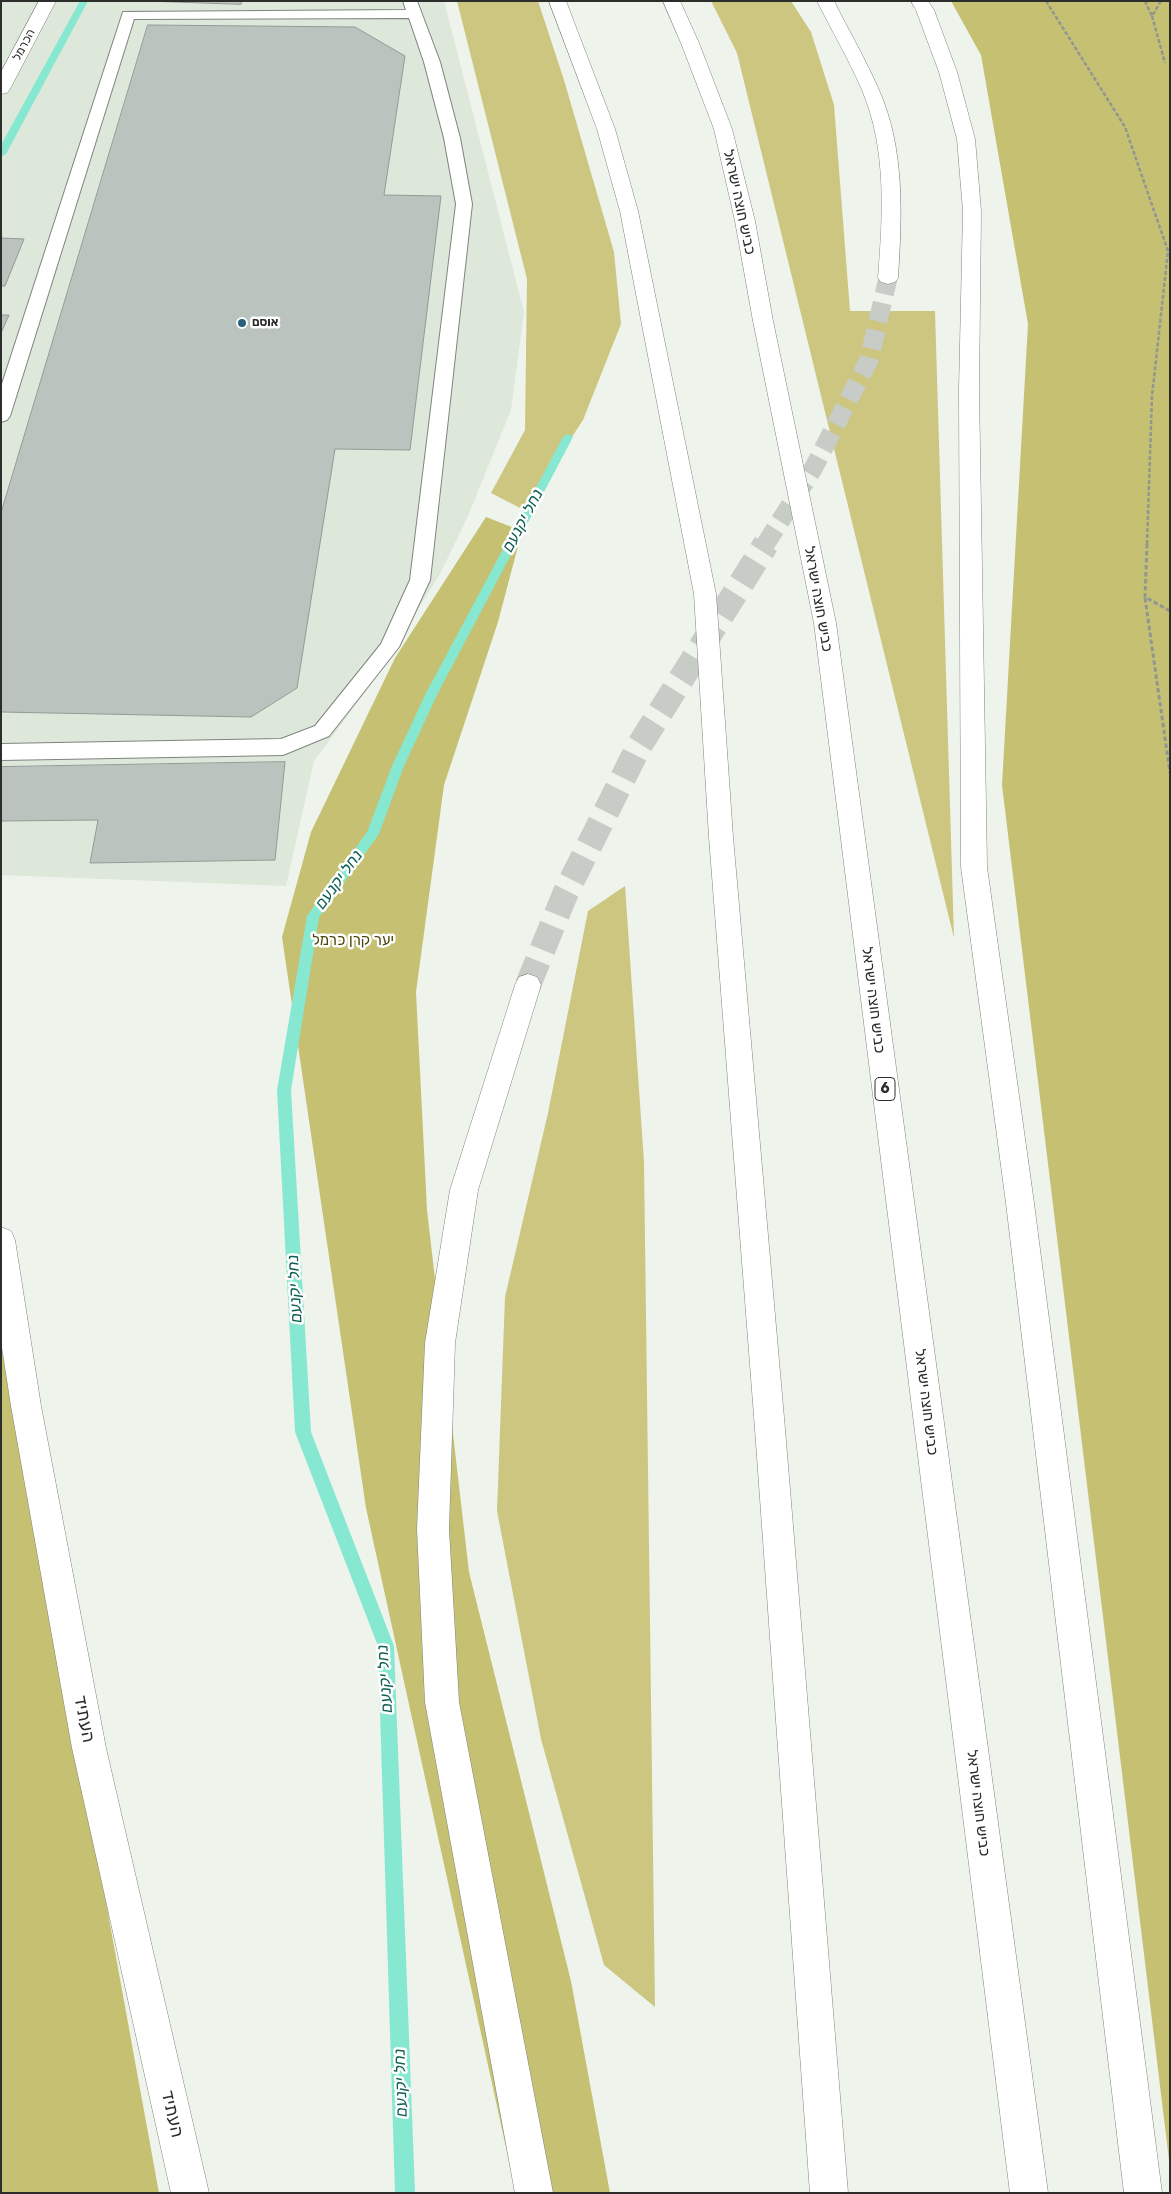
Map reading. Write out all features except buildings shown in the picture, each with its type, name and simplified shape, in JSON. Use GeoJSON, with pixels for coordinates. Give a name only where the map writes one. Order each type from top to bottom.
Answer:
{"type":"FeatureCollection","features":[{"type":"Feature","properties":{"kind":"main road","name":"הכרמל"},"geometry":{"type":"LineString","coordinates":[[1,89],[48,1]]}},
{"type":"Feature","properties":{"kind":"main road"},"geometry":{"type":"LineString","coordinates":[[557,1],[606,129],[630,211],[705,594],[722,846],[770,1429],[829,2193]]}},
{"type":"Feature","properties":{"kind":"main road","name":"כביש חוצה ישראל"},"geometry":{"type":"LineString","coordinates":[[671,1],[690,43],[723,129],[745,221],[763,321],[824,623],[1029,2193]]}},
{"type":"Feature","properties":{"kind":"main road"},"geometry":{"type":"LineString","coordinates":[[825,1],[871,91],[887,147],[893,211],[888,278]]}},
{"type":"Feature","properties":{"kind":"main road"},"geometry":{"type":"LineString","coordinates":[[919,1],[926,10],[948,72],[966,139],[972,211],[969,390],[974,867],[1020,1203],[1143,2193]]}},
{"type":"Feature","properties":{"kind":"main road"},"geometry":{"type":"LineString","coordinates":[[528,985],[464,1190],[440,1343],[433,1529],[442,1702],[524,2126],[534,2193]]}},
{"type":"Feature","properties":{"kind":"main road","name":"העתיד"},"geometry":{"type":"LineString","coordinates":[[1,1240],[26,1406],[89,1748],[190,2193]]}},
{"type":"Feature","properties":{"kind":"lane"},"geometry":{"type":"LineString","coordinates":[[1,416],[128,15],[412,8],[432,62],[452,138],[464,204],[420,580],[389,647],[322,731],[283,747],[1,752]]}},
{"type":"Feature","properties":{"kind":"path"},"geometry":{"type":"LineString","coordinates":[[1046,1],[1125,127],[1168,251],[1152,396],[1145,597],[1170,773]]}},
{"type":"Feature","properties":{"kind":"path"},"geometry":{"type":"LineString","coordinates":[[1145,1],[1152,16],[1165,63]]}},
{"type":"Feature","properties":{"kind":"path"},"geometry":{"type":"LineString","coordinates":[[1152,16],[1161,1]]}},
{"type":"Feature","properties":{"kind":"path"},"geometry":{"type":"LineString","coordinates":[[1145,597],[1170,611]]}},
{"type":"Feature","properties":{"kind":"shaded area"},"geometry":{"type":"Polygon","coordinates":[[[1,1],[444,1],[524,312],[511,410],[468,516],[440,574],[369,687],[314,761],[286,886],[1,875],[1,1]]]}},
{"type":"Feature","properties":{"kind":"shaded area"},"geometry":{"type":"Polygon","coordinates":[[[457,1],[538,1],[564,80],[614,252],[621,324],[583,420],[524,510],[491,493],[525,430],[527,279],[457,1]]]}},
{"type":"Feature","properties":{"kind":"shaded area"},"geometry":{"type":"Polygon","coordinates":[[[711,1],[791,1],[811,32],[834,105],[850,311],[935,311],[954,938],[737,53],[711,1]]]}},
{"type":"Feature","properties":{"kind":"shaded area"},"geometry":{"type":"Polygon","coordinates":[[[625,886],[644,1162],[655,2007],[604,1965],[541,1739],[497,1511],[505,1297],[548,1113],[588,911],[625,886]]]}},
{"type":"Feature","properties":{"kind":"green space"},"geometry":{"type":"Polygon","coordinates":[[[951,1],[1170,1],[1170,2168],[1002,785],[1028,324],[981,55],[951,1]]]}},
{"type":"Feature","properties":{"kind":"green space","name":"יער קרן כרמל"},"geometry":{"type":"Polygon","coordinates":[[[486,517],[522,531],[498,622],[444,785],[416,992],[427,1210],[469,1572],[571,1981],[610,2193],[516,2193],[366,1508],[282,937],[311,832],[395,658],[486,517]]]}},
{"type":"Feature","properties":{"kind":"green space"},"geometry":{"type":"Polygon","coordinates":[[[1,1311],[42,1551],[159,2193],[1,2193],[1,1311]]]}},
{"type":"Feature","properties":{"kind":"waterway"},"geometry":{"type":"LineString","coordinates":[[1,154],[84,1]]}},
{"type":"Feature","properties":{"kind":"waterway","name":"נחל יקנעם"},"geometry":{"type":"LineString","coordinates":[[405,2193],[386,1646],[303,1432],[284,1090],[313,916],[373,834],[398,766],[432,693],[568,437]]}},
{"type":"Feature","properties":{"kind":"tunnel"},"geometry":{"type":"LineString","coordinates":[[765,545],[813,469],[869,360],[888,278]]}},
{"type":"Feature","properties":{"kind":"tunnel"},"geometry":{"type":"LineString","coordinates":[[528,985],[566,892],[639,746],[766,544]]}},
{"type":"Feature","properties":{"kind":"place","name":"אוסם"},"geometry":{"type":"Point","coordinates":[242,323]}}]}
